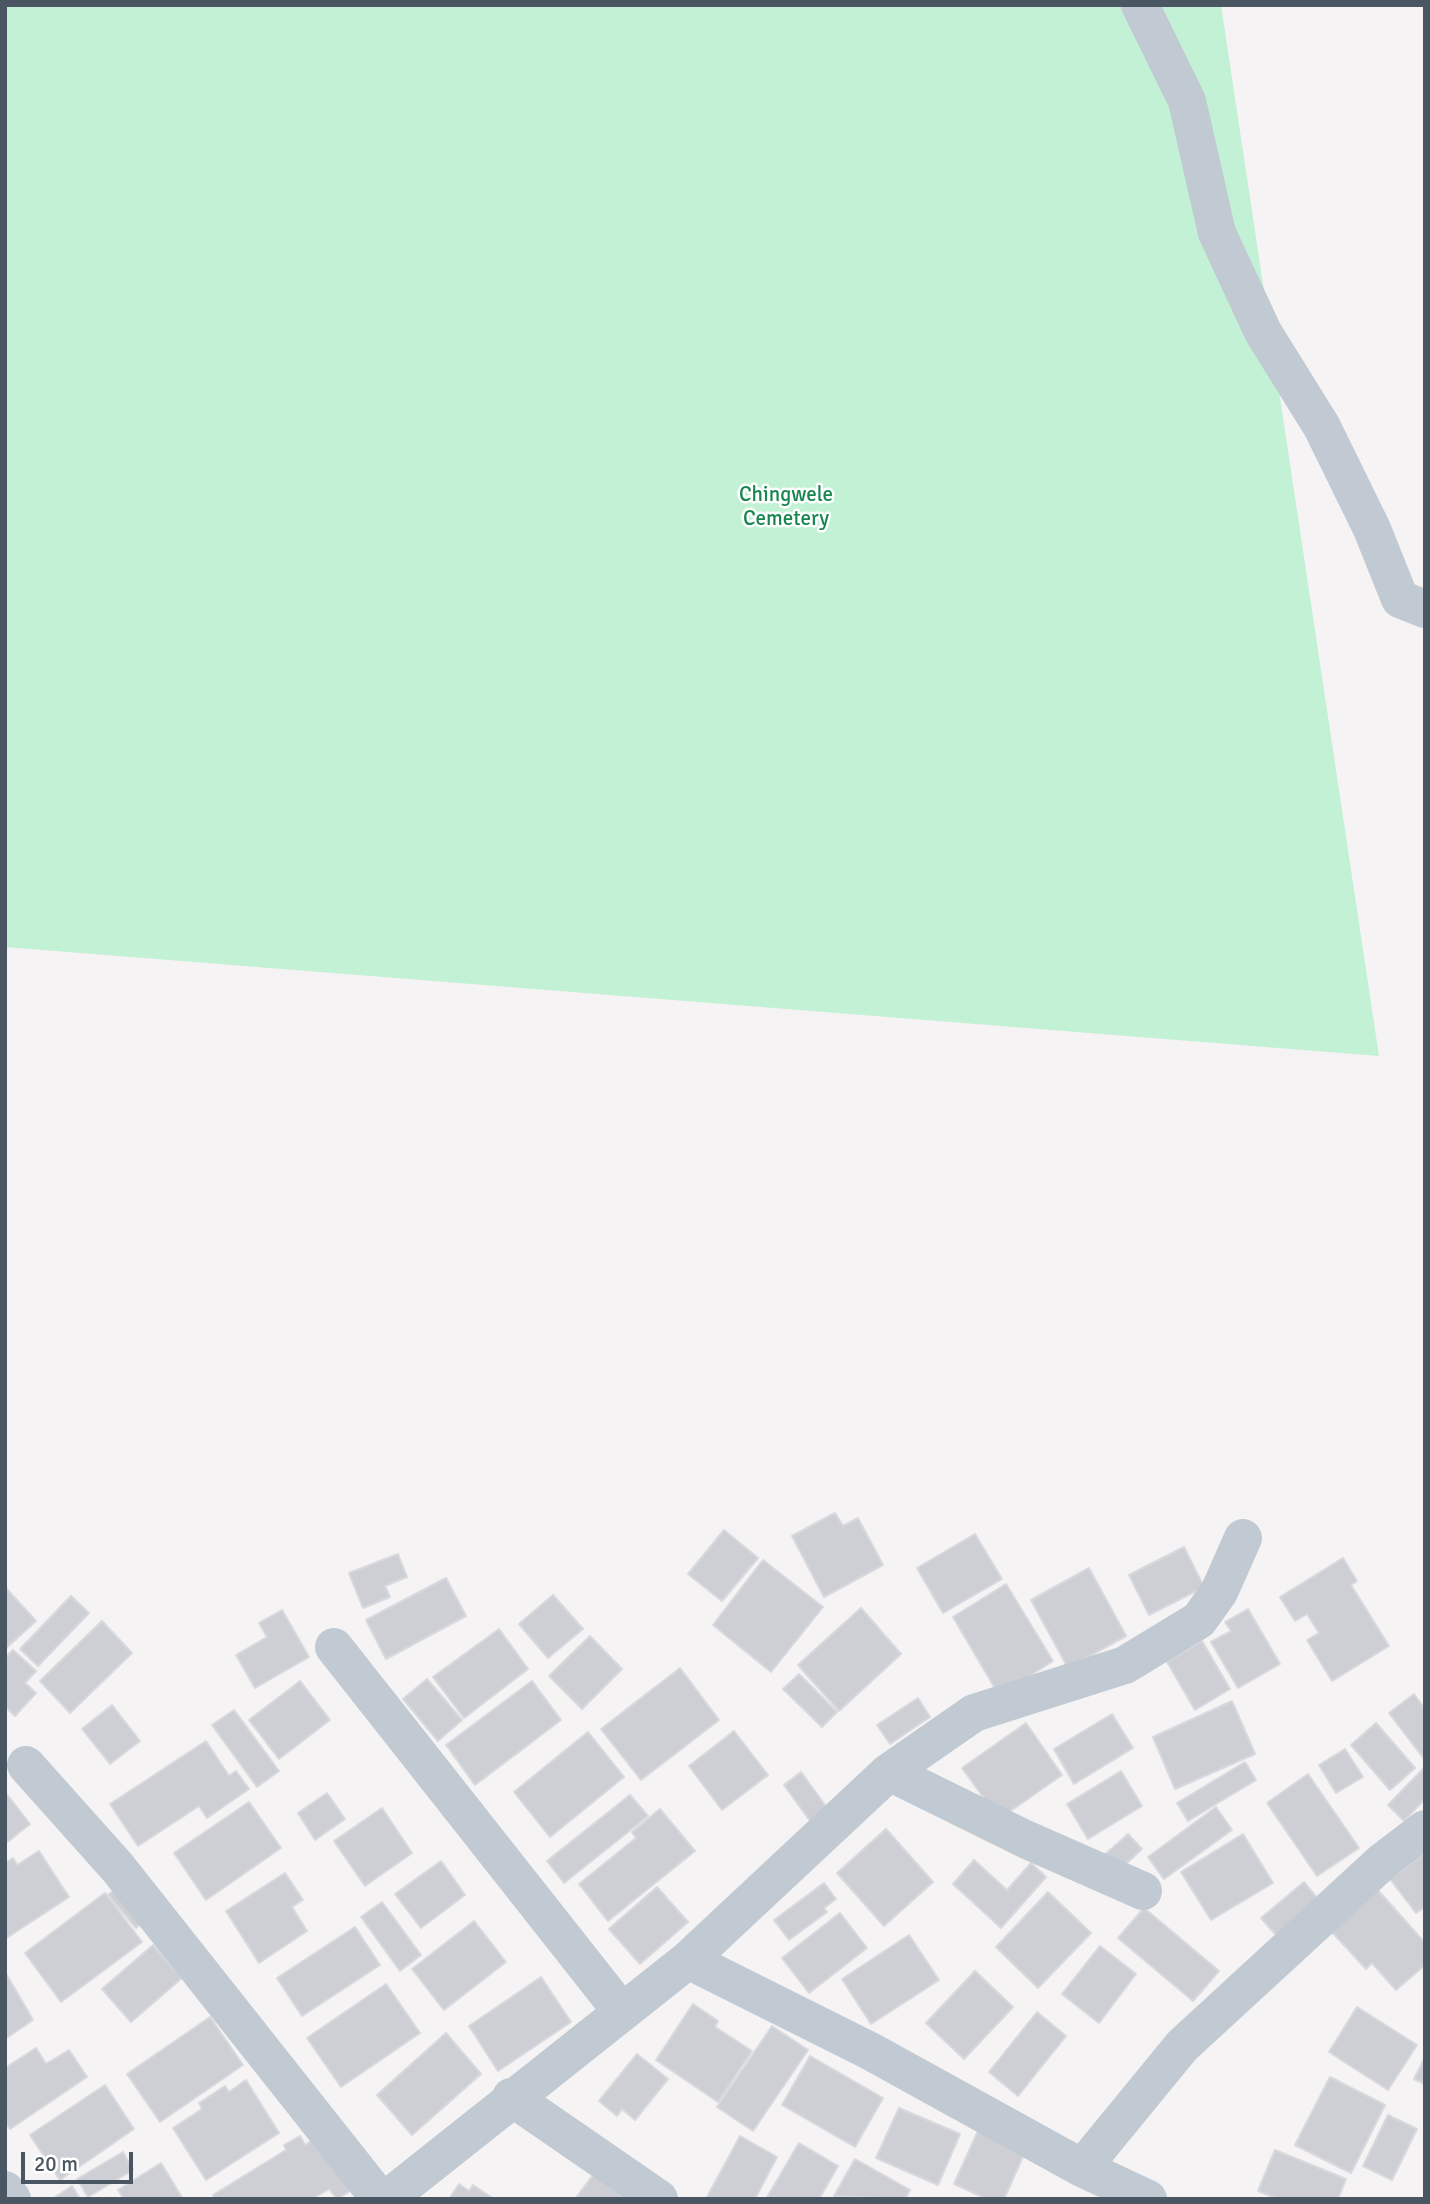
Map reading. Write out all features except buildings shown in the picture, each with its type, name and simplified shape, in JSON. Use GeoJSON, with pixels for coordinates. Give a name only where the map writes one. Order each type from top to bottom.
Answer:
{"type":"FeatureCollection","features":[{"type":"Feature","properties":{"kind":"street"},"geometry":{"type":"LineString","coordinates":[[1140,5],[1187,102],[1217,233],[1263,332],[1322,427],[1372,529],[1399,599],[1425,609]]}},
{"type":"Feature","properties":{"kind":"street"},"geometry":{"type":"LineString","coordinates":[[387,2199],[511,2097],[688,1960],[889,1772],[974,1713],[1125,1665],[1199,1620],[1219,1592],[1243,1538]]}},
{"type":"Feature","properties":{"kind":"street"},"geometry":{"type":"LineString","coordinates":[[334,1647],[622,2012]]}},
{"type":"Feature","properties":{"kind":"street"},"geometry":{"type":"LineString","coordinates":[[26,1765],[118,1868],[380,2199]]}},
{"type":"Feature","properties":{"kind":"street"},"geometry":{"type":"LineString","coordinates":[[889,1772],[1025,1839],[1143,1891]]}},
{"type":"Feature","properties":{"kind":"street"},"geometry":{"type":"LineString","coordinates":[[1082,2168],[1182,2046],[1383,1861],[1425,1829]]}},
{"type":"Feature","properties":{"kind":"street"},"geometry":{"type":"LineString","coordinates":[[688,1960],[870,2051],[1082,2168],[1148,2199]]}},
{"type":"Feature","properties":{"kind":"street"},"geometry":{"type":"LineString","coordinates":[[511,2097],[659,2199]]}},
{"type":"Feature","properties":{"kind":"street"},"geometry":{"type":"LineString","coordinates":[[5,2190],[12,2199]]}},
{"type":"Feature","properties":{"kind":"green space","name":"Chingwele Cemetery"},"geometry":{"type":"Polygon","coordinates":[[[5,5],[1221,5],[1379,1056],[5,947],[5,5]]]}}]}
